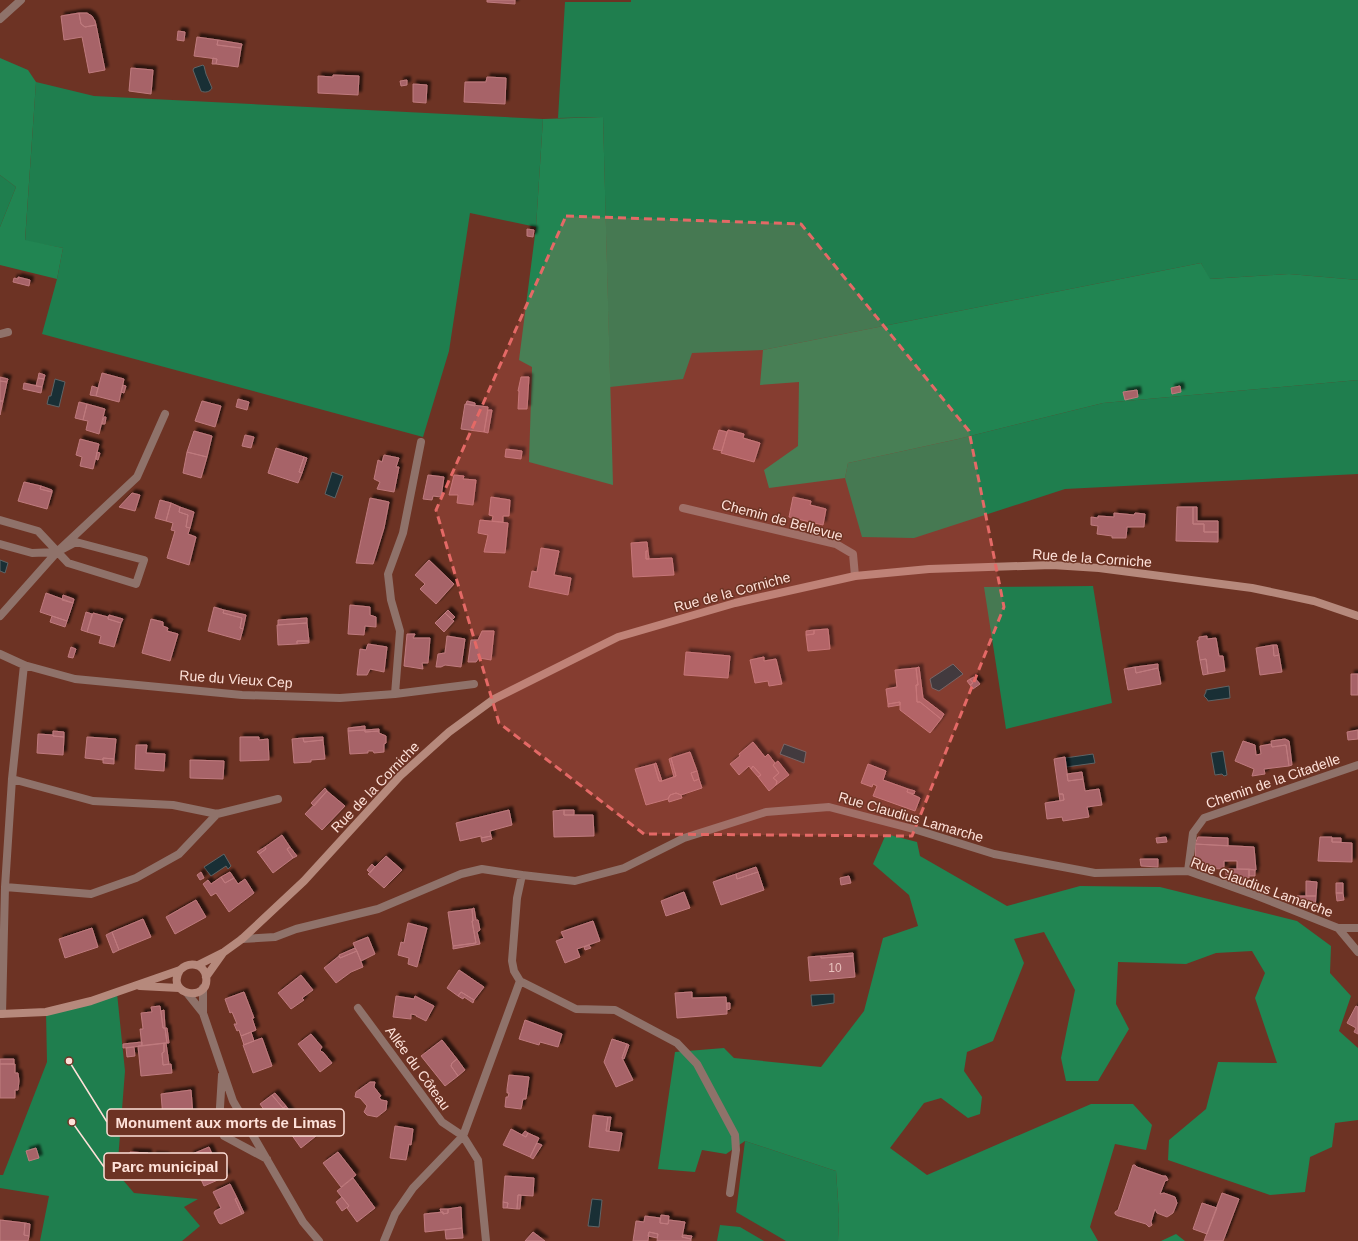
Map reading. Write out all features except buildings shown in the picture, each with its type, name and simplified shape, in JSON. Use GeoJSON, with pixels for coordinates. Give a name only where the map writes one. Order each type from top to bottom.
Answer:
{"type":"FeatureCollection","features":[{"type":"Feature","properties":{"kind":"main road","name":"Rue de la Corniche"},"geometry":{"type":"LineString","coordinates":[[1,1014],[46,1012],[91,1001],[180,970],[188,964],[198,965],[224,952],[242,939],[304,881],[400,776],[449,732],[494,699],[618,637],[735,604],[854,576],[929,570],[1052,564],[1099,568],[1252,588],[1314,602],[1358,616]]}},
{"type":"Feature","properties":{"kind":"main road","name":"Rue de la Corniche"},"geometry":{"type":"LineString","coordinates":[[203,988],[206,977],[224,952]]}},
{"type":"Feature","properties":{"kind":"main road"},"geometry":{"type":"LineString","coordinates":[[198,965],[202,968],[206,977]]}},
{"type":"Feature","properties":{"kind":"main road"},"geometry":{"type":"LineString","coordinates":[[180,970],[176,979],[180,988],[187,993],[196,993],[203,988]]}},
{"type":"Feature","properties":{"kind":"main road","name":"Rue de la Corniche"},"geometry":{"type":"LineString","coordinates":[[137,986],[180,988]]}},
{"type":"Feature","properties":{"kind":"street"},"geometry":{"type":"LineString","coordinates":[[0,19],[22,0]]}},
{"type":"Feature","properties":{"kind":"street"},"geometry":{"type":"LineString","coordinates":[[0,616],[57,552],[137,477],[165,414]]}},
{"type":"Feature","properties":{"kind":"street"},"geometry":{"type":"LineString","coordinates":[[395,694],[400,631],[391,600],[388,574],[403,533],[421,442]]}},
{"type":"Feature","properties":{"kind":"street","name":"Chemin de Bellevue"},"geometry":{"type":"LineString","coordinates":[[683,508],[836,544],[853,554],[854,576]]}},
{"type":"Feature","properties":{"kind":"street"},"geometry":{"type":"LineString","coordinates":[[0,520],[38,531],[57,552],[68,564],[136,584],[144,560],[76,542],[57,552],[32,554],[0,544]]}},
{"type":"Feature","properties":{"kind":"street","name":"Rue du Vieux Cep"},"geometry":{"type":"LineString","coordinates":[[0,654],[24,665],[75,679],[242,695],[340,698],[395,694],[474,684]]}},
{"type":"Feature","properties":{"kind":"street"},"geometry":{"type":"LineString","coordinates":[[1,1014],[5,888],[12,779],[24,665]]}},
{"type":"Feature","properties":{"kind":"street","name":"Chemin de la Citadelle"},"geometry":{"type":"LineString","coordinates":[[1188,871],[1193,833],[1204,818],[1358,765]]}},
{"type":"Feature","properties":{"kind":"street"},"geometry":{"type":"LineString","coordinates":[[12,779],[92,801],[173,805],[217,814],[278,798]]}},
{"type":"Feature","properties":{"kind":"street","name":"Rue Claudius Lamarche"},"geometry":{"type":"LineString","coordinates":[[242,939],[276,937],[296,929],[378,909],[460,874],[482,869],[522,876],[575,881],[624,868],[684,838],[766,812],[829,807],[917,830],[994,854],[1095,872],[1188,871],[1255,895],[1338,928],[1358,952]]}},
{"type":"Feature","properties":{"kind":"street"},"geometry":{"type":"LineString","coordinates":[[5,888],[91,894],[136,878],[179,854],[217,814]]}},
{"type":"Feature","properties":{"kind":"street"},"geometry":{"type":"LineString","coordinates":[[522,876],[517,898],[512,961],[514,971],[520,981],[576,1009],[615,1010],[677,1043],[682,1048],[697,1064],[735,1135],[736,1150],[730,1193]]}},
{"type":"Feature","properties":{"kind":"street"},"geometry":{"type":"LineString","coordinates":[[1338,928],[1358,928]]}},
{"type":"Feature","properties":{"kind":"street","name":"Allée du Côteau"},"geometry":{"type":"LineString","coordinates":[[384,1241],[396,1214],[412,1188],[463,1136],[520,981]]}},
{"type":"Feature","properties":{"kind":"street"},"geometry":{"type":"LineString","coordinates":[[203,988],[203,1013],[233,1101],[303,1222],[319,1241]]}},
{"type":"Feature","properties":{"kind":"street"},"geometry":{"type":"LineString","coordinates":[[187,993],[203,1013]]}},
{"type":"Feature","properties":{"kind":"street","name":"Allée du Côteau"},"geometry":{"type":"LineString","coordinates":[[358,1008],[442,1122],[463,1136],[478,1160],[486,1241]]}},
{"type":"Feature","properties":{"kind":"street"},"geometry":{"type":"LineString","coordinates":[[222,1070],[219,1123],[224,1136],[267,1159]]}},
{"type":"Feature","properties":{"kind":"highlighted area"},"geometry":{"type":"Polygon","coordinates":[[[566,216],[801,224],[969,431],[1004,607],[912,836],[644,834],[499,723],[436,510],[566,216]]]}},
{"type":"Feature","properties":{"kind":"green space"},"geometry":{"type":"Polygon","coordinates":[[[631,0],[1358,0],[1358,280],[1289,274],[1209,279],[1201,263],[763,350],[692,353],[683,379],[610,387],[603,117],[558,118],[565,2],[631,2],[631,0]]]}},
{"type":"Feature","properties":{"kind":"green space"},"geometry":{"type":"Polygon","coordinates":[[[0,58],[28,70],[36,82],[25,240],[63,248],[57,279],[0,265],[0,227],[16,187],[0,175],[0,58]]]}},
{"type":"Feature","properties":{"kind":"green space"},"geometry":{"type":"Polygon","coordinates":[[[36,82],[94,96],[543,119],[536,227],[470,213],[449,351],[423,437],[42,334],[57,279],[63,248],[25,241],[36,82]]]}},
{"type":"Feature","properties":{"kind":"green space"},"geometry":{"type":"Polygon","coordinates":[[[603,117],[613,485],[529,462],[532,367],[519,360],[536,227],[543,119],[603,117]]]}},
{"type":"Feature","properties":{"kind":"green space"},"geometry":{"type":"Polygon","coordinates":[[[0,175],[16,187],[0,227],[0,175]]]}},
{"type":"Feature","properties":{"kind":"green space"},"geometry":{"type":"Polygon","coordinates":[[[1201,263],[1210,279],[1289,274],[1358,280],[1358,380],[1103,403],[958,439],[848,463],[845,478],[769,488],[764,470],[798,446],[799,382],[760,385],[763,350],[1201,263]]]}},
{"type":"Feature","properties":{"kind":"green space"},"geometry":{"type":"Polygon","coordinates":[[[1358,380],[1358,474],[1065,489],[914,538],[862,537],[845,478],[848,463],[958,439],[1103,403],[1358,380]]]}},
{"type":"Feature","properties":{"kind":"green space"},"geometry":{"type":"Polygon","coordinates":[[[1093,586],[1112,703],[1006,729],[984,587],[1093,586]]]}},
{"type":"Feature","properties":{"kind":"green space"},"geometry":{"type":"Polygon","coordinates":[[[886,834],[917,842],[920,856],[1007,906],[1080,886],[1160,887],[1297,921],[1331,946],[1330,973],[1351,996],[1339,1031],[1358,1048],[1358,1120],[1335,1123],[1332,1147],[1310,1157],[1305,1192],[1270,1195],[1168,1160],[1169,1140],[1206,1109],[1218,1062],[1277,1063],[1255,998],[1265,973],[1252,951],[1216,953],[1186,964],[1118,962],[1116,1004],[1129,1029],[1098,1081],[1066,1081],[1061,1058],[1075,990],[1044,932],[1014,939],[1024,963],[993,1041],[967,1052],[964,1071],[982,1097],[980,1114],[968,1118],[941,1098],[924,1103],[890,1148],[927,1175],[1091,1104],[1133,1104],[1152,1125],[1146,1150],[1115,1144],[1090,1227],[1098,1241],[838,1241],[839,1215],[836,1171],[745,1141],[726,1154],[702,1150],[695,1172],[658,1169],[675,1052],[724,1048],[734,1058],[821,1067],[864,1011],[883,938],[918,926],[909,895],[873,864],[886,834]]]}},
{"type":"Feature","properties":{"kind":"green space"},"geometry":{"type":"Polygon","coordinates":[[[117,993],[125,1071],[117,1173],[134,1193],[198,1199],[184,1207],[200,1226],[182,1241],[40,1241],[49,1196],[0,1188],[0,1175],[3,1175],[47,1062],[46,1012],[117,993]]]}},
{"type":"Feature","properties":{"kind":"green space"},"geometry":{"type":"Polygon","coordinates":[[[745,1141],[836,1171],[839,1215],[838,1241],[786,1241],[736,1212],[745,1141]]]}},
{"type":"Feature","properties":{"kind":"green space"},"geometry":{"type":"Polygon","coordinates":[[[720,1225],[740,1227],[764,1241],[717,1241],[720,1225]]]}},
{"type":"Feature","properties":{"kind":"green space"},"geometry":{"type":"Polygon","coordinates":[[[1176,1234],[1185,1241],[1161,1241],[1176,1234]]]}},
{"type":"Feature","properties":{"kind":"water"},"geometry":{"type":"Polygon","coordinates":[[[203,65],[212,88],[206,92],[201,91],[193,70],[194,68],[203,65]]]}},
{"type":"Feature","properties":{"kind":"water"},"geometry":{"type":"Polygon","coordinates":[[[55,379],[65,382],[59,407],[47,404],[49,396],[51,396],[55,379]]]}},
{"type":"Feature","properties":{"kind":"water"},"geometry":{"type":"Polygon","coordinates":[[[332,472],[343,476],[335,498],[325,494],[332,472]]]}},
{"type":"Feature","properties":{"kind":"water"},"geometry":{"type":"Polygon","coordinates":[[[0,560],[8,563],[5,573],[0,571],[0,560]]]}},
{"type":"Feature","properties":{"kind":"water"},"geometry":{"type":"Polygon","coordinates":[[[953,664],[963,674],[939,691],[932,688],[930,679],[953,664]]]}},
{"type":"Feature","properties":{"kind":"water"},"geometry":{"type":"Polygon","coordinates":[[[1229,686],[1230,698],[1208,701],[1204,696],[1206,690],[1229,686]]]}},
{"type":"Feature","properties":{"kind":"water"},"geometry":{"type":"Polygon","coordinates":[[[784,744],[806,752],[804,763],[780,754],[784,744]]]}},
{"type":"Feature","properties":{"kind":"water"},"geometry":{"type":"Polygon","coordinates":[[[1223,751],[1227,775],[1215,775],[1211,753],[1223,751]]]}},
{"type":"Feature","properties":{"kind":"water"},"geometry":{"type":"Polygon","coordinates":[[[1093,754],[1095,763],[1066,767],[1065,758],[1093,754]]]}},
{"type":"Feature","properties":{"kind":"water"},"geometry":{"type":"Polygon","coordinates":[[[224,854],[231,866],[228,869],[226,866],[211,876],[204,867],[224,854]]]}},
{"type":"Feature","properties":{"kind":"water"},"geometry":{"type":"Polygon","coordinates":[[[834,994],[834,1003],[812,1006],[811,995],[834,994]]]}},
{"type":"Feature","properties":{"kind":"water"},"geometry":{"type":"Polygon","coordinates":[[[592,1199],[602,1200],[599,1227],[588,1226],[592,1199]]]}},
{"type":"Feature","properties":{"kind":"place","name":"Monument aux morts de Limas"},"geometry":{"type":"Point","coordinates":[69,1061]}},
{"type":"Feature","properties":{"kind":"place","name":"Parc municipal"},"geometry":{"type":"Point","coordinates":[72,1122]}}]}
